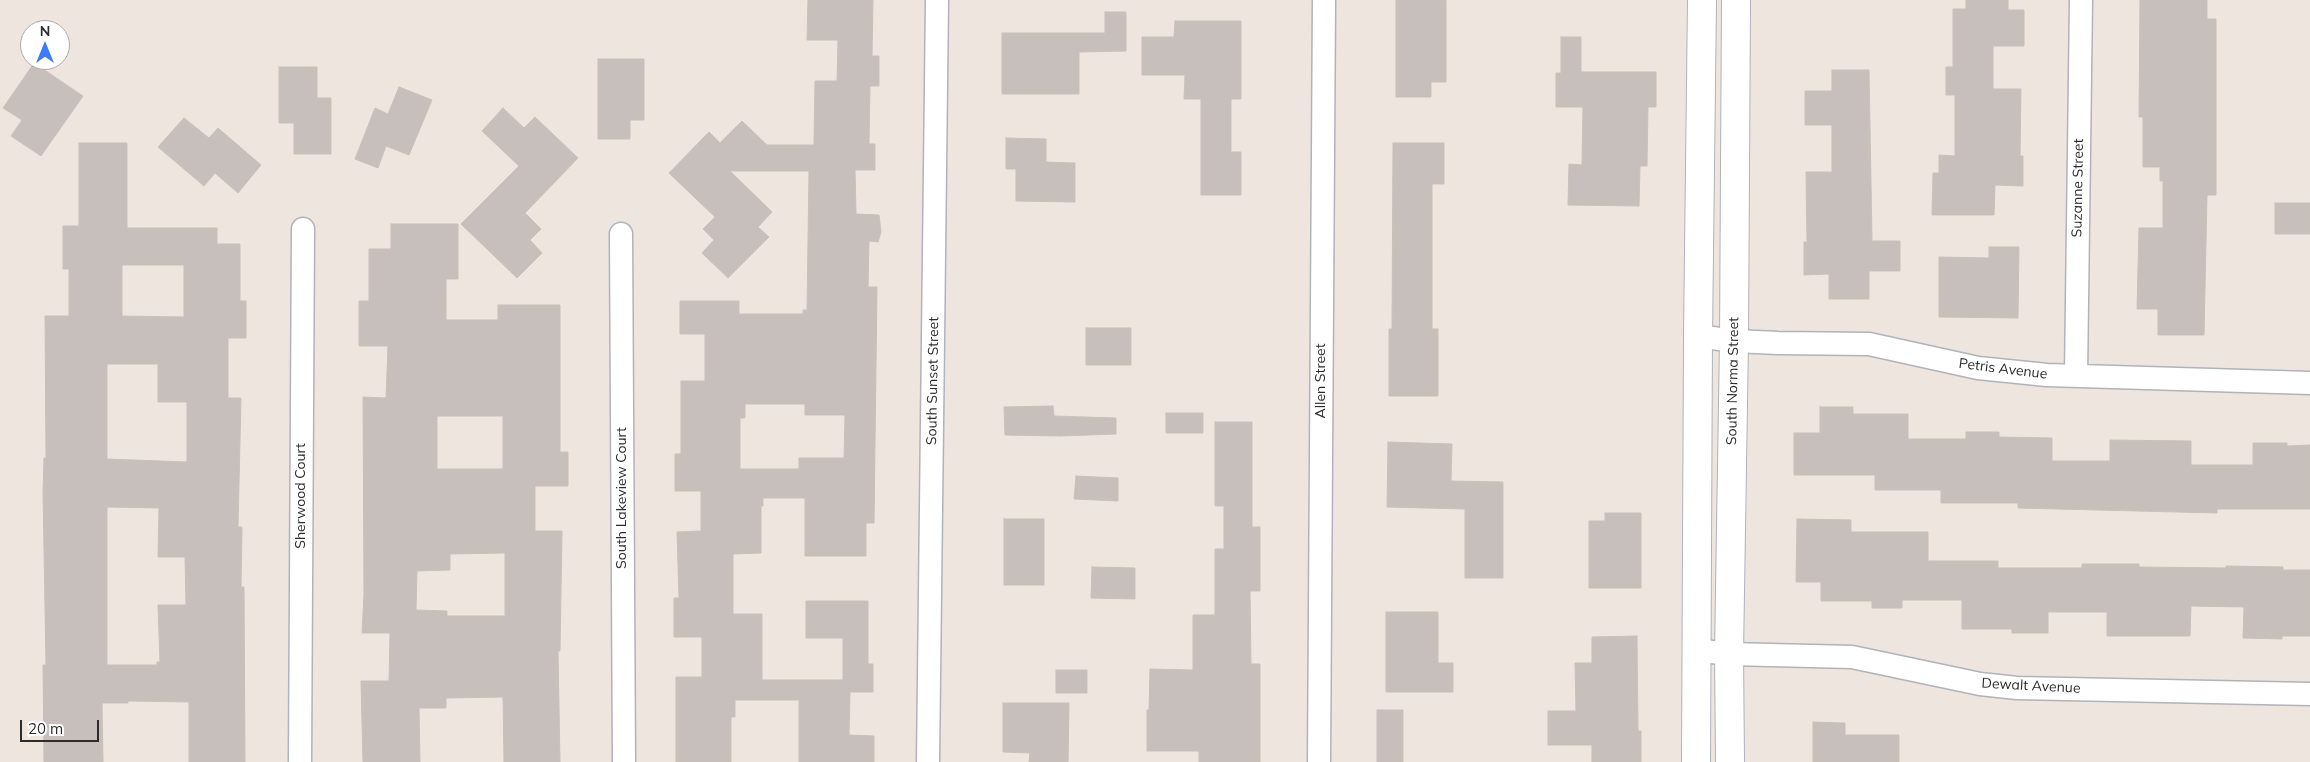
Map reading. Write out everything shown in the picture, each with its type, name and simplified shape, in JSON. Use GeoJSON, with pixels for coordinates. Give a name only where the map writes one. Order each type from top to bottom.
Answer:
{"type":"FeatureCollection","features":[{"type":"Feature","properties":{"kind":"street","name":"South Sunset Street"},"geometry":{"type":"LineString","coordinates":[[928,762],[938,0]]}},
{"type":"Feature","properties":{"kind":"street","name":"Allen Street"},"geometry":{"type":"LineString","coordinates":[[1319,762],[1324,0]]}},
{"type":"Feature","properties":{"kind":"street"},"geometry":{"type":"LineString","coordinates":[[1696,762],[1695,650],[1702,0]]}},
{"type":"Feature","properties":{"kind":"street","name":"South Norma Street"},"geometry":{"type":"LineString","coordinates":[[1730,762],[1729,654],[1734,341],[1736,0]]}},
{"type":"Feature","properties":{"kind":"street","name":"Suzanne Street"},"geometry":{"type":"LineString","coordinates":[[2076,376],[2081,0]]}},
{"type":"Feature","properties":{"kind":"street","name":"Sherwood Court"},"geometry":{"type":"LineString","coordinates":[[300,762],[302,229]]}},
{"type":"Feature","properties":{"kind":"street","name":"South Lakeview Court"},"geometry":{"type":"LineString","coordinates":[[621,234],[624,762]]}},
{"type":"Feature","properties":{"kind":"street","name":"Petris Avenue"},"geometry":{"type":"LineString","coordinates":[[1698,336],[1734,341],[1870,344],[1978,368],[2047,375],[2310,383]]}},
{"type":"Feature","properties":{"kind":"street","name":"Dewalt Avenue"},"geometry":{"type":"LineString","coordinates":[[1695,650],[1729,654],[1852,657],[1980,684],[2017,688],[2310,694]]}},
{"type":"Feature","properties":{"kind":"building"},"geometry":{"type":"Polygon","coordinates":[[[808,0],[873,0],[872,56],[879,56],[879,86],[870,86],[869,144],[875,144],[875,170],[855,170],[856,214],[879,215],[881,232],[878,242],[869,241],[868,287],[877,287],[874,523],[866,523],[866,556],[805,556],[805,498],[763,498],[763,506],[761,506],[761,553],[733,554],[733,614],[762,614],[762,680],[843,680],[843,638],[806,638],[806,601],[868,601],[868,664],[873,664],[873,692],[850,692],[849,735],[874,736],[874,762],[799,762],[799,700],[735,700],[735,717],[731,717],[731,762],[676,762],[676,677],[702,677],[702,637],[674,637],[674,598],[679,598],[677,532],[701,531],[701,491],[675,491],[675,454],[681,454],[681,381],[705,381],[705,334],[680,334],[680,301],[739,301],[739,314],[803,314],[803,310],[807,310],[809,171],[730,171],[772,212],[758,227],[769,237],[728,278],[702,253],[714,240],[703,229],[715,217],[669,173],[709,132],[720,143],[742,121],[767,145],[814,145],[815,81],[837,81],[838,40],[807,40],[808,0]],[[745,404],[745,418],[740,418],[740,469],[799,469],[799,458],[844,458],[845,415],[805,415],[805,404],[745,404]]]}},
{"type":"Feature","properties":{"kind":"building"},"geometry":{"type":"Polygon","coordinates":[[[1396,0],[1446,0],[1446,82],[1431,82],[1431,97],[1396,97],[1396,0]]]}},
{"type":"Feature","properties":{"kind":"building"},"geometry":{"type":"Polygon","coordinates":[[[1966,0],[2008,0],[2008,10],[2024,10],[2024,46],[1993,46],[1993,89],[2021,89],[2020,156],[2023,156],[2023,186],[1995,185],[1994,215],[1932,215],[1933,173],[1939,173],[1939,155],[1955,156],[1955,95],[1946,95],[1946,67],[1953,67],[1953,9],[1966,9],[1966,0]]]}},
{"type":"Feature","properties":{"kind":"building"},"geometry":{"type":"Polygon","coordinates":[[[2140,0],[2207,0],[2207,19],[2216,19],[2216,195],[2207,195],[2204,335],[2158,335],[2158,309],[2137,309],[2139,228],[2163,228],[2163,181],[2160,181],[2160,167],[2143,167],[2143,117],[2139,117],[2140,0]]]}},
{"type":"Feature","properties":{"kind":"building"},"geometry":{"type":"Polygon","coordinates":[[[1105,12],[1126,12],[1126,51],[1079,52],[1079,94],[1002,94],[1002,33],[1105,33],[1105,12]]]}},
{"type":"Feature","properties":{"kind":"building"},"geometry":{"type":"Polygon","coordinates":[[[1175,21],[1241,21],[1241,99],[1231,99],[1231,152],[1241,152],[1241,195],[1201,195],[1201,99],[1184,99],[1185,75],[1142,75],[1142,37],[1174,37],[1175,21]]]}},
{"type":"Feature","properties":{"kind":"building"},"geometry":{"type":"Polygon","coordinates":[[[1561,37],[1581,37],[1581,72],[1656,72],[1656,107],[1648,107],[1647,166],[1640,166],[1639,206],[1568,205],[1569,164],[1582,165],[1583,107],[1556,107],[1556,73],[1561,73],[1561,37]]]}},
{"type":"Feature","properties":{"kind":"building"},"geometry":{"type":"Polygon","coordinates":[[[598,59],[644,59],[644,120],[630,120],[630,139],[598,139],[598,59]]]}},
{"type":"Feature","properties":{"kind":"building"},"geometry":{"type":"Polygon","coordinates":[[[279,67],[317,67],[317,98],[331,98],[331,154],[294,154],[294,123],[279,123],[279,67]]]}},
{"type":"Feature","properties":{"kind":"building"},"geometry":{"type":"Polygon","coordinates":[[[29,70],[44,70],[83,96],[41,156],[11,136],[22,120],[3,108],[29,70]]]}},
{"type":"Feature","properties":{"kind":"building"},"geometry":{"type":"Polygon","coordinates":[[[1832,70],[1869,70],[1872,241],[1900,241],[1900,271],[1869,271],[1869,299],[1829,299],[1829,274],[1804,275],[1804,242],[1807,242],[1806,172],[1832,172],[1832,125],[1805,125],[1805,91],[1832,91],[1832,70]]]}},
{"type":"Feature","properties":{"kind":"building"},"geometry":{"type":"Polygon","coordinates":[[[399,87],[432,100],[409,155],[386,146],[378,168],[355,159],[375,108],[388,114],[399,87]]]}},
{"type":"Feature","properties":{"kind":"building"},"geometry":{"type":"Polygon","coordinates":[[[503,108],[524,128],[535,117],[578,158],[525,213],[541,229],[530,240],[542,253],[517,278],[461,224],[519,166],[482,131],[503,108]]]}},
{"type":"Feature","properties":{"kind":"building"},"geometry":{"type":"Polygon","coordinates":[[[184,118],[209,138],[218,128],[261,165],[238,193],[215,173],[204,186],[158,147],[184,118]]]}},
{"type":"Feature","properties":{"kind":"building"},"geometry":{"type":"Polygon","coordinates":[[[1006,138],[1046,139],[1046,162],[1075,163],[1075,202],[1016,201],[1016,169],[1006,169],[1006,138]]]}},
{"type":"Feature","properties":{"kind":"building"},"geometry":{"type":"Polygon","coordinates":[[[79,143],[127,143],[127,228],[217,228],[217,244],[240,244],[240,301],[246,301],[246,338],[228,338],[228,398],[241,398],[238,527],[242,527],[241,587],[244,587],[245,762],[189,762],[189,702],[128,701],[128,703],[102,703],[103,762],[44,762],[43,665],[46,665],[43,492],[44,458],[46,458],[45,316],[69,316],[69,269],[63,269],[63,226],[79,226],[79,143]],[[122,265],[122,316],[184,317],[184,265],[122,265]],[[107,364],[107,459],[187,462],[187,402],[158,402],[158,364],[107,364]],[[107,507],[107,665],[157,665],[157,662],[160,662],[158,605],[186,605],[185,557],[158,557],[159,508],[107,507]]]}},
{"type":"Feature","properties":{"kind":"building"},"geometry":{"type":"Polygon","coordinates":[[[1393,143],[1444,143],[1444,184],[1432,184],[1432,329],[1438,329],[1438,396],[1389,396],[1389,329],[1392,329],[1393,143]]]}},
{"type":"Feature","properties":{"kind":"building"},"geometry":{"type":"Polygon","coordinates":[[[2275,203],[2310,203],[2310,234],[2275,234],[2275,203]]]}},
{"type":"Feature","properties":{"kind":"building"},"geometry":{"type":"Polygon","coordinates":[[[391,224],[458,224],[458,279],[446,279],[446,320],[498,320],[498,305],[560,305],[560,452],[568,452],[568,486],[535,486],[535,531],[562,531],[560,651],[558,651],[560,762],[504,762],[503,697],[446,698],[446,708],[419,708],[420,762],[363,762],[361,681],[389,681],[390,633],[362,633],[364,594],[363,397],[386,398],[388,346],[359,346],[359,301],[369,301],[369,249],[391,249],[391,224]],[[437,416],[437,469],[503,469],[503,416],[437,416]],[[505,553],[450,554],[450,570],[417,571],[416,610],[447,611],[447,616],[505,616],[505,553]]]}},
{"type":"Feature","properties":{"kind":"building"},"geometry":{"type":"Polygon","coordinates":[[[1989,247],[2019,247],[2018,318],[1939,317],[1939,257],[1989,258],[1989,247]]]}},
{"type":"Feature","properties":{"kind":"building"},"geometry":{"type":"Polygon","coordinates":[[[1086,328],[1131,328],[1131,365],[1086,365],[1086,328]]]}},
{"type":"Feature","properties":{"kind":"building"},"geometry":{"type":"Polygon","coordinates":[[[1053,406],[1054,416],[1116,418],[1116,434],[1005,435],[1004,407],[1053,406]]]}},
{"type":"Feature","properties":{"kind":"building"},"geometry":{"type":"Polygon","coordinates":[[[1820,407],[1853,407],[1853,414],[1908,414],[1908,439],[1966,439],[1966,432],[1999,432],[1999,437],[2052,438],[2052,461],[2110,461],[2110,440],[2191,441],[2191,465],[2253,465],[2253,443],[2287,443],[2287,446],[2310,445],[2310,509],[2217,509],[2217,513],[2018,508],[2018,503],[1941,503],[1941,490],[1875,490],[1875,475],[1794,475],[1794,433],[1820,433],[1820,407]]]}},
{"type":"Feature","properties":{"kind":"building"},"geometry":{"type":"Polygon","coordinates":[[[1166,413],[1203,413],[1203,433],[1166,433],[1166,413]]]}},
{"type":"Feature","properties":{"kind":"building"},"geometry":{"type":"Polygon","coordinates":[[[1215,422],[1252,422],[1252,527],[1260,527],[1260,591],[1250,591],[1251,664],[1260,664],[1260,762],[1199,762],[1199,751],[1147,751],[1150,669],[1193,670],[1193,615],[1215,615],[1215,549],[1224,549],[1224,506],[1215,506],[1215,422]]]}},
{"type":"Feature","properties":{"kind":"building"},"geometry":{"type":"Polygon","coordinates":[[[1388,442],[1452,444],[1451,481],[1503,482],[1503,578],[1465,578],[1465,509],[1387,507],[1388,442]]]}},
{"type":"Feature","properties":{"kind":"building"},"geometry":{"type":"Polygon","coordinates":[[[1076,476],[1118,478],[1118,501],[1074,499],[1076,476]]]}},
{"type":"Feature","properties":{"kind":"building"},"geometry":{"type":"Polygon","coordinates":[[[1605,513],[1641,513],[1641,588],[1589,588],[1589,521],[1605,521],[1605,513]]]}},
{"type":"Feature","properties":{"kind":"building"},"geometry":{"type":"Polygon","coordinates":[[[1004,519],[1044,519],[1044,585],[1004,585],[1004,519]]]}},
{"type":"Feature","properties":{"kind":"building"},"geometry":{"type":"Polygon","coordinates":[[[1797,519],[1851,520],[1851,532],[1928,532],[1928,561],[1998,561],[1998,568],[2082,568],[2082,564],[2139,564],[2139,567],[2283,567],[2283,570],[2310,570],[2310,636],[2282,636],[2282,639],[2243,638],[2244,607],[2191,606],[2190,636],[2107,636],[2107,612],[2048,612],[2048,633],[2012,633],[2012,629],[1962,629],[1962,600],[1902,600],[1902,608],[1872,608],[1872,601],[1821,601],[1821,582],[1796,582],[1797,519]]]}},
{"type":"Feature","properties":{"kind":"building"},"geometry":{"type":"Polygon","coordinates":[[[1092,567],[1135,568],[1135,599],[1091,598],[1092,567]]]}},
{"type":"Feature","properties":{"kind":"building"},"geometry":{"type":"Polygon","coordinates":[[[1386,612],[1438,612],[1438,663],[1453,663],[1453,692],[1386,692],[1386,612]]]}},
{"type":"Feature","properties":{"kind":"building"},"geometry":{"type":"Polygon","coordinates":[[[1637,636],[1638,731],[1641,731],[1641,762],[1592,762],[1592,745],[1548,745],[1548,711],[1576,711],[1575,663],[1592,663],[1592,637],[1637,636]]]}},
{"type":"Feature","properties":{"kind":"building"},"geometry":{"type":"Polygon","coordinates":[[[1056,670],[1087,670],[1087,693],[1056,693],[1056,670]]]}},
{"type":"Feature","properties":{"kind":"building"},"geometry":{"type":"Polygon","coordinates":[[[1003,703],[1069,703],[1068,762],[1029,762],[1030,753],[1003,752],[1003,703]]]}},
{"type":"Feature","properties":{"kind":"building"},"geometry":{"type":"Polygon","coordinates":[[[1377,710],[1403,710],[1403,762],[1377,762],[1377,710]]]}},
{"type":"Feature","properties":{"kind":"building"},"geometry":{"type":"Polygon","coordinates":[[[1813,722],[1845,723],[1845,735],[1899,735],[1899,762],[1813,762],[1813,722]]]}}]}
